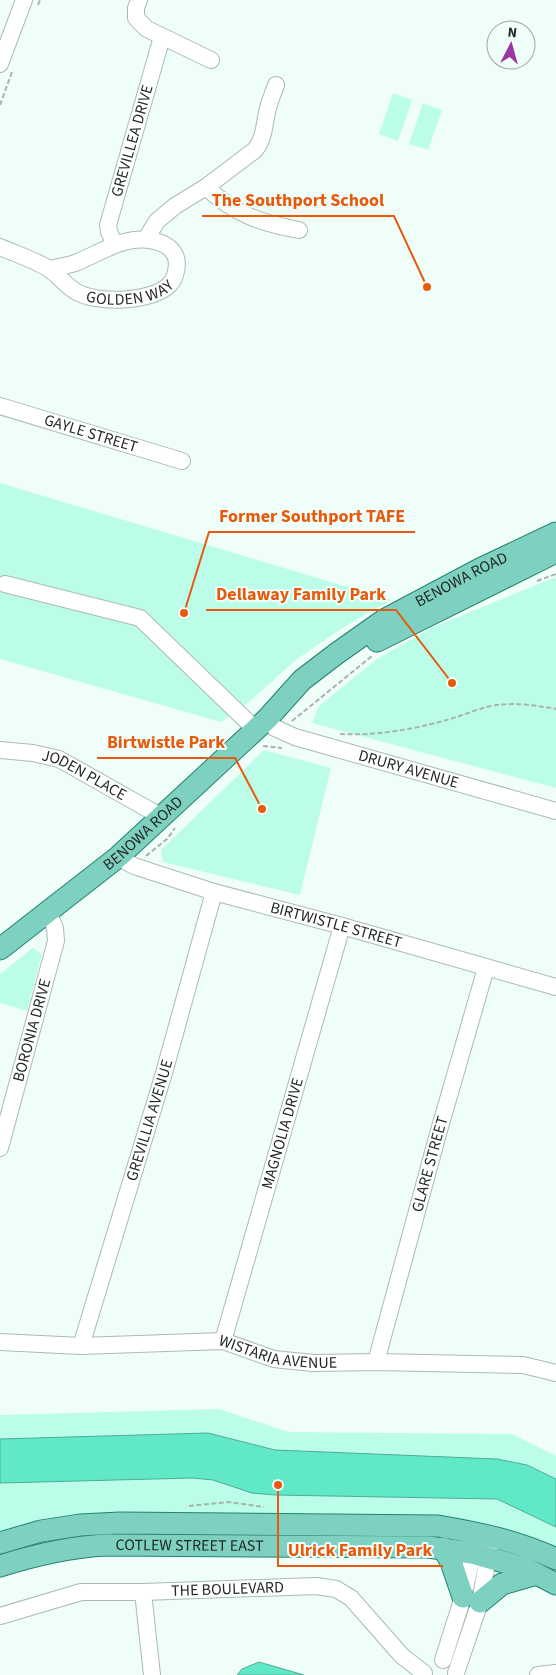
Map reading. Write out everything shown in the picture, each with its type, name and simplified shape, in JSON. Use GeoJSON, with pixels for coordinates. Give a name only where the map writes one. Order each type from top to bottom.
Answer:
{"type":"FeatureCollection","features":[{"type":"Feature","properties":{"kind":"main road","name":"BENOWA ROAD"},"geometry":{"type":"LineString","coordinates":[[0,949],[118,858],[266,718],[302,680],[336,654],[384,620],[480,569],[556,533]]}},
{"type":"Feature","properties":{"kind":"main road","name":"BENOWA ROAD"},"geometry":{"type":"LineString","coordinates":[[266,718],[385,636],[556,552]]}},
{"type":"Feature","properties":{"kind":"main road","name":"COTLEW STREET EAST"},"geometry":{"type":"LineString","coordinates":[[0,1543],[41,1531],[80,1525],[120,1523],[438,1526],[482,1545],[556,1584]]}},
{"type":"Feature","properties":{"kind":"main road","name":"COTLEW STREET EAST"},"geometry":{"type":"LineString","coordinates":[[0,1566],[40,1554],[80,1546],[106,1545],[407,1546],[442,1548],[519,1544],[556,1559]]}},
{"type":"Feature","properties":{"kind":"main road"},"geometry":{"type":"LineString","coordinates":[[442,1548],[471,1600],[502,1584],[537,1574]]}},
{"type":"Feature","properties":{"kind":"street"},"geometry":{"type":"LineString","coordinates":[[0,64],[24,0]]}},
{"type":"Feature","properties":{"kind":"street"},"geometry":{"type":"LineString","coordinates":[[139,0],[136,8],[136,18],[147,29],[211,60]]}},
{"type":"Feature","properties":{"kind":"street","name":"GREVILLEA DRIVE"},"geometry":{"type":"LineString","coordinates":[[115,244],[109,232],[108,224],[162,36]]}},
{"type":"Feature","properties":{"kind":"street"},"geometry":{"type":"LineString","coordinates":[[146,239],[157,221],[175,206],[206,187],[260,145],[268,109],[276,85]]}},
{"type":"Feature","properties":{"kind":"street"},"geometry":{"type":"LineString","coordinates":[[206,187],[219,200],[244,215],[264,222],[300,230]]}},
{"type":"Feature","properties":{"kind":"street","name":"GOLDEN WAY"},"geometry":{"type":"LineString","coordinates":[[0,247],[48,268],[75,292],[88,297],[128,300],[158,292],[171,284],[176,267],[176,259],[170,248],[162,243],[139,239],[115,244],[76,262],[48,268]]}},
{"type":"Feature","properties":{"kind":"street","name":"GAYLE STREET"},"geometry":{"type":"LineString","coordinates":[[0,406],[182,461]]}},
{"type":"Feature","properties":{"kind":"street","name":"DRURY AVENUE"},"geometry":{"type":"LineString","coordinates":[[5,584],[140,618],[266,718],[275,728],[295,737],[556,811]]}},
{"type":"Feature","properties":{"kind":"street","name":"JODEN PLACE"},"geometry":{"type":"LineString","coordinates":[[0,750],[33,753],[59,759],[162,817]]}},
{"type":"Feature","properties":{"kind":"street","name":"BIRTWISTLE STREET"},"geometry":{"type":"LineString","coordinates":[[118,858],[134,866],[214,892],[556,987]]}},
{"type":"Feature","properties":{"kind":"street","name":"GREVILLIA AVENUE"},"geometry":{"type":"LineString","coordinates":[[80,1346],[164,1073],[214,892]]}},
{"type":"Feature","properties":{"kind":"street","name":"BORONIA DRIVE"},"geometry":{"type":"LineString","coordinates":[[0,1148],[56,941],[55,928],[48,912]]}},
{"type":"Feature","properties":{"kind":"street","name":"MAGNOLIA DRIVE"},"geometry":{"type":"LineString","coordinates":[[224,1341],[342,926]]}},
{"type":"Feature","properties":{"kind":"street","name":"GLARE STREET"},"geometry":{"type":"LineString","coordinates":[[376,1362],[438,1134],[486,968]]}},
{"type":"Feature","properties":{"kind":"street","name":"WISTARIA AVENUE"},"geometry":{"type":"LineString","coordinates":[[0,1342],[80,1346],[224,1341],[274,1359],[313,1363],[376,1362],[523,1365],[556,1373]]}},
{"type":"Feature","properties":{"kind":"street"},"geometry":{"type":"LineString","coordinates":[[456,1674],[482,1545]]}},
{"type":"Feature","properties":{"kind":"street","name":"THE BOULEVARD"},"geometry":{"type":"LineString","coordinates":[[0,1616],[81,1592],[143,1592],[316,1586],[336,1589],[351,1598],[402,1656],[424,1674]]}},
{"type":"Feature","properties":{"kind":"street"},"geometry":{"type":"LineString","coordinates":[[143,1592],[152,1675]]}},
{"type":"Feature","properties":{"kind":"street"},"geometry":{"type":"LineString","coordinates":[[443,1660],[471,1600]]}},
{"type":"Feature","properties":{"kind":"street"},"geometry":{"type":"LineString","coordinates":[[424,1674],[430,1662],[438,1659],[449,1662],[454,1667],[456,1674]]}},
{"type":"Feature","properties":{"kind":"street"},"geometry":{"type":"LineString","coordinates":[[538,1675],[556,1674]]}},
{"type":"Feature","properties":{"kind":"shaded area"},"geometry":{"type":"Polygon","coordinates":[[[393,93],[412,100],[398,141],[379,134],[393,93]]]}},
{"type":"Feature","properties":{"kind":"shaded area"},"geometry":{"type":"Polygon","coordinates":[[[423,103],[442,110],[428,150],[409,144],[423,103]]]}},
{"type":"Feature","properties":{"kind":"shaded area"},"geometry":{"type":"Polygon","coordinates":[[[0,483],[391,600],[347,625],[297,659],[249,702],[221,722],[0,659],[0,483]]]}},
{"type":"Feature","properties":{"kind":"shaded area"},"geometry":{"type":"Polygon","coordinates":[[[556,577],[556,788],[312,723],[319,706],[377,659],[431,628],[556,577]]]}},
{"type":"Feature","properties":{"kind":"shaded area"},"geometry":{"type":"Polygon","coordinates":[[[264,750],[331,768],[300,895],[163,862],[161,850],[264,750]]]}},
{"type":"Feature","properties":{"kind":"shaded area"},"geometry":{"type":"Polygon","coordinates":[[[33,948],[42,954],[27,1011],[0,1003],[0,974],[33,948]]]}},
{"type":"Feature","properties":{"kind":"shaded area"},"geometry":{"type":"Polygon","coordinates":[[[219,1409],[289,1432],[512,1434],[556,1456],[556,1551],[494,1527],[0,1534],[0,1415],[219,1409]]]}},
{"type":"Feature","properties":{"kind":"shaded area"},"geometry":{"type":"Polygon","coordinates":[[[208,1433],[275,1450],[497,1459],[527,1465],[556,1479],[556,1527],[497,1499],[275,1495],[252,1493],[213,1480],[193,1478],[0,1483],[0,1439],[208,1433]]]}},
{"type":"Feature","properties":{"kind":"shaded area"},"geometry":{"type":"Polygon","coordinates":[[[259,1662],[304,1675],[237,1675],[242,1669],[259,1662]]]}},
{"type":"Feature","properties":{"kind":"place","name":"The Southport School"},"geometry":{"type":"Point","coordinates":[427,287]}},
{"type":"Feature","properties":{"kind":"place","name":"Former Southport TAFE"},"geometry":{"type":"Point","coordinates":[184,613]}},
{"type":"Feature","properties":{"kind":"place","name":"Dellaway Family Park"},"geometry":{"type":"Point","coordinates":[452,683]}},
{"type":"Feature","properties":{"kind":"place","name":"Birtwistle Park"},"geometry":{"type":"Point","coordinates":[262,809]}},
{"type":"Feature","properties":{"kind":"place","name":"Ulrick Family Park"},"geometry":{"type":"Point","coordinates":[278,1485]}}]}
